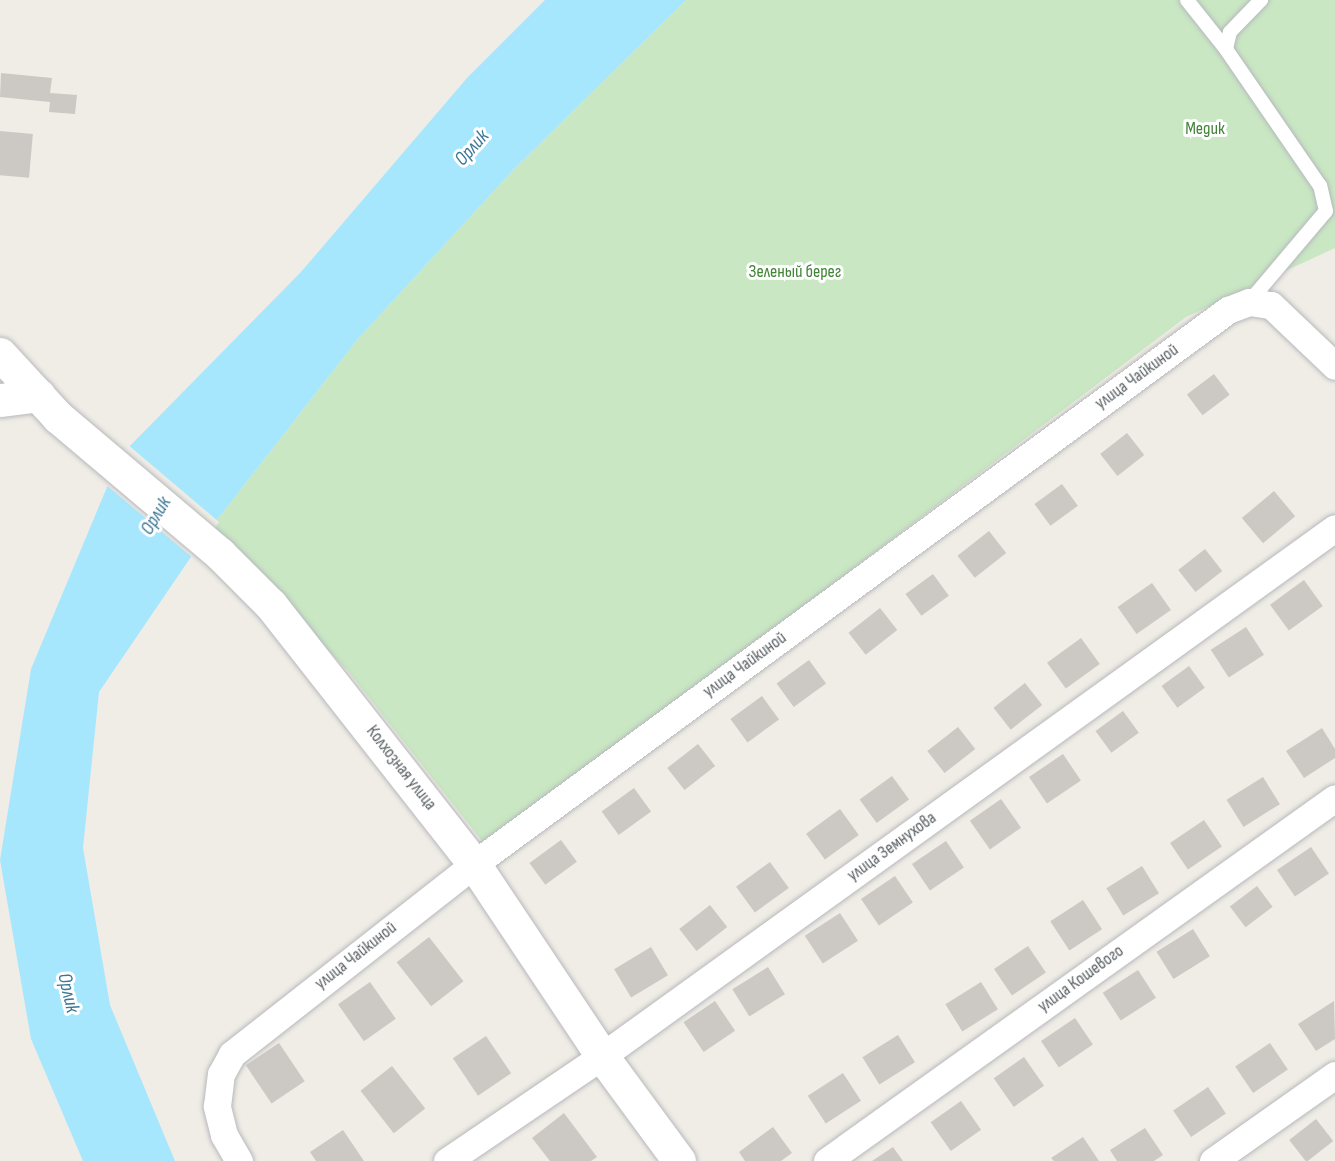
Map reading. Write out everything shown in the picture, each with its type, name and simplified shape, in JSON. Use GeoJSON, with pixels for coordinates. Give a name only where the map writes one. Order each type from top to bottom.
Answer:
{"type":"FeatureCollection","features":[{"type":"Feature","properties":{"kind":"main road","name":"Колхозная улица"},"geometry":{"type":"LineString","coordinates":[[0,354],[66,423],[220,554],[271,605],[474,864],[602,1056],[679,1161]]}},
{"type":"Feature","properties":{"kind":"main road"},"geometry":{"type":"LineString","coordinates":[[0,400],[39,396]]}},
{"type":"Feature","properties":{"kind":"street"},"geometry":{"type":"LineString","coordinates":[[1260,303],[1335,366]]}},
{"type":"Feature","properties":{"kind":"street","name":"улица Чайкиной"},"geometry":{"type":"LineString","coordinates":[[239,1161],[224,1135],[217,1106],[220,1074],[232,1054],[474,864],[1228,310],[1260,303]]}},
{"type":"Feature","properties":{"kind":"street","name":"улица Земнухова"},"geometry":{"type":"LineString","coordinates":[[447,1161],[602,1056],[1335,528]]}},
{"type":"Feature","properties":{"kind":"street","name":"улица Кошевого"},"geometry":{"type":"LineString","coordinates":[[826,1161],[1335,798]]}},
{"type":"Feature","properties":{"kind":"street"},"geometry":{"type":"LineString","coordinates":[[1213,1161],[1335,1075]]}},
{"type":"Feature","properties":{"kind":"lane"},"geometry":{"type":"LineString","coordinates":[[1187,0],[1226,49],[1326,199],[1323,220],[1260,303]]}},
{"type":"Feature","properties":{"kind":"lane"},"geometry":{"type":"LineString","coordinates":[[1226,49],[1230,32],[1261,0]]}},
{"type":"Feature","properties":{"kind":"green space","name":"Зеленый берег"},"geometry":{"type":"Polygon","coordinates":[[[686,0],[1335,0],[1335,248],[1186,317],[486,846],[348,671],[210,529],[357,340],[514,169],[686,0]]]}},
{"type":"Feature","properties":{"kind":"water","name":"Орлик"},"geometry":{"type":"Polygon","coordinates":[[[545,0],[686,0],[514,169],[357,340],[210,529],[99,692],[83,848],[110,1005],[175,1161],[83,1161],[31,1039],[0,860],[31,669],[120,456],[301,272],[467,78],[545,0]]]}},
{"type":"Feature","properties":{"kind":"pier"},"geometry":{"type":"Polygon","coordinates":[[[127,444],[219,522],[194,559],[105,484],[117,455],[127,444]]]}},
{"type":"Feature","properties":{"kind":"building"},"geometry":{"type":"Polygon","coordinates":[[[1,73],[52,78],[50,93],[77,95],[75,114],[49,112],[50,102],[0,97],[1,73]]]}},
{"type":"Feature","properties":{"kind":"building"},"geometry":{"type":"Polygon","coordinates":[[[0,131],[33,134],[29,178],[0,175],[0,131]]]}},
{"type":"Feature","properties":{"kind":"building"},"geometry":{"type":"Polygon","coordinates":[[[1214,374],[1230,395],[1202,415],[1187,394],[1214,374]]]}},
{"type":"Feature","properties":{"kind":"building"},"geometry":{"type":"Polygon","coordinates":[[[1127,433],[1144,455],[1117,476],[1100,454],[1127,433]]]}},
{"type":"Feature","properties":{"kind":"building"},"geometry":{"type":"Polygon","coordinates":[[[1062,484],[1078,506],[1050,526],[1034,504],[1062,484]]]}},
{"type":"Feature","properties":{"kind":"building"},"geometry":{"type":"Polygon","coordinates":[[[1274,491],[1295,516],[1263,543],[1242,518],[1274,491]]]}},
{"type":"Feature","properties":{"kind":"building"},"geometry":{"type":"Polygon","coordinates":[[[989,531],[1006,553],[975,578],[957,556],[989,531]]]}},
{"type":"Feature","properties":{"kind":"building"},"geometry":{"type":"Polygon","coordinates":[[[1205,549],[1222,571],[1195,592],[1178,570],[1205,549]]]}},
{"type":"Feature","properties":{"kind":"building"},"geometry":{"type":"Polygon","coordinates":[[[933,574],[949,596],[921,616],[905,594],[933,574]]]}},
{"type":"Feature","properties":{"kind":"building"},"geometry":{"type":"Polygon","coordinates":[[[1304,580],[1323,606],[1289,631],[1270,605],[1304,580]]]}},
{"type":"Feature","properties":{"kind":"building"},"geometry":{"type":"Polygon","coordinates":[[[1152,583],[1171,610],[1137,634],[1118,607],[1152,583]]]}},
{"type":"Feature","properties":{"kind":"building"},"geometry":{"type":"Polygon","coordinates":[[[880,608],[897,630],[866,655],[848,633],[880,608]]]}},
{"type":"Feature","properties":{"kind":"building"},"geometry":{"type":"Polygon","coordinates":[[[1246,627],[1264,655],[1229,678],[1211,650],[1246,627]]]}},
{"type":"Feature","properties":{"kind":"building"},"geometry":{"type":"Polygon","coordinates":[[[1081,638],[1100,664],[1066,689],[1047,663],[1081,638]]]}},
{"type":"Feature","properties":{"kind":"building"},"geometry":{"type":"Polygon","coordinates":[[[809,660],[826,683],[794,707],[777,684],[809,660]]]}},
{"type":"Feature","properties":{"kind":"building"},"geometry":{"type":"Polygon","coordinates":[[[1189,666],[1205,688],[1177,708],[1161,686],[1189,666]]]}},
{"type":"Feature","properties":{"kind":"building"},"geometry":{"type":"Polygon","coordinates":[[[1025,683],[1042,705],[1011,730],[993,708],[1025,683]]]}},
{"type":"Feature","properties":{"kind":"building"},"geometry":{"type":"Polygon","coordinates":[[[762,696],[779,719],[747,742],[730,719],[762,696]]]}},
{"type":"Feature","properties":{"kind":"building"},"geometry":{"type":"Polygon","coordinates":[[[1123,711],[1139,733],[1111,753],[1095,731],[1123,711]]]}},
{"type":"Feature","properties":{"kind":"building"},"geometry":{"type":"Polygon","coordinates":[[[958,727],[975,749],[945,773],[927,751],[958,727]]]}},
{"type":"Feature","properties":{"kind":"building"},"geometry":{"type":"Polygon","coordinates":[[[1322,728],[1335,749],[1335,758],[1304,778],[1286,751],[1322,728]]]}},
{"type":"Feature","properties":{"kind":"building"},"geometry":{"type":"Polygon","coordinates":[[[698,744],[715,766],[685,790],[667,768],[698,744]]]}},
{"type":"Feature","properties":{"kind":"building"},"geometry":{"type":"Polygon","coordinates":[[[1063,754],[1081,781],[1047,803],[1029,777],[1063,754]]]}},
{"type":"Feature","properties":{"kind":"building"},"geometry":{"type":"Polygon","coordinates":[[[892,776],[909,799],[877,823],[860,800],[892,776]]]}},
{"type":"Feature","properties":{"kind":"building"},"geometry":{"type":"Polygon","coordinates":[[[1263,777],[1280,804],[1243,827],[1227,800],[1263,777]]]}},
{"type":"Feature","properties":{"kind":"building"},"geometry":{"type":"Polygon","coordinates":[[[634,788],[651,811],[619,835],[602,812],[634,788]]]}},
{"type":"Feature","properties":{"kind":"building"},"geometry":{"type":"Polygon","coordinates":[[[1001,799],[1021,828],[990,849],[970,821],[1001,799]]]}},
{"type":"Feature","properties":{"kind":"building"},"geometry":{"type":"Polygon","coordinates":[[[840,809],[859,835],[825,860],[806,834],[840,809]]]}},
{"type":"Feature","properties":{"kind":"building"},"geometry":{"type":"Polygon","coordinates":[[[1204,820],[1222,847],[1188,869],[1170,843],[1204,820]]]}},
{"type":"Feature","properties":{"kind":"building"},"geometry":{"type":"Polygon","coordinates":[[[561,840],[577,862],[545,885],[529,863],[561,840]]]}},
{"type":"Feature","properties":{"kind":"building"},"geometry":{"type":"Polygon","coordinates":[[[946,841],[964,868],[930,890],[912,864],[946,841]]]}},
{"type":"Feature","properties":{"kind":"building"},"geometry":{"type":"Polygon","coordinates":[[[1311,847],[1329,874],[1295,896],[1277,870],[1311,847]]]}},
{"type":"Feature","properties":{"kind":"building"},"geometry":{"type":"Polygon","coordinates":[[[770,862],[789,888],[755,913],[736,887],[770,862]]]}},
{"type":"Feature","properties":{"kind":"building"},"geometry":{"type":"Polygon","coordinates":[[[1142,866],[1159,893],[1123,915],[1106,888],[1142,866]]]}},
{"type":"Feature","properties":{"kind":"building"},"geometry":{"type":"Polygon","coordinates":[[[895,876],[913,903],[879,925],[861,899],[895,876]]]}},
{"type":"Feature","properties":{"kind":"building"},"geometry":{"type":"Polygon","coordinates":[[[1257,886],[1273,907],[1245,927],[1230,906],[1257,886]]]}},
{"type":"Feature","properties":{"kind":"building"},"geometry":{"type":"Polygon","coordinates":[[[1083,900],[1102,929],[1069,951],[1050,921],[1083,900]]]}},
{"type":"Feature","properties":{"kind":"building"},"geometry":{"type":"Polygon","coordinates":[[[710,905],[727,927],[697,951],[679,929],[710,905]]]}},
{"type":"Feature","properties":{"kind":"building"},"geometry":{"type":"Polygon","coordinates":[[[840,913],[858,941],[823,964],[805,936],[840,913]]]}},
{"type":"Feature","properties":{"kind":"building"},"geometry":{"type":"Polygon","coordinates":[[[1193,929],[1210,956],[1173,979],[1157,952],[1193,929]]]}},
{"type":"Feature","properties":{"kind":"building"},"geometry":{"type":"Polygon","coordinates":[[[429,937],[463,981],[431,1006],[397,962],[429,937]]]}},
{"type":"Feature","properties":{"kind":"building"},"geometry":{"type":"Polygon","coordinates":[[[1028,946],[1046,973],[1012,995],[994,969],[1028,946]]]}},
{"type":"Feature","properties":{"kind":"building"},"geometry":{"type":"Polygon","coordinates":[[[651,947],[668,975],[631,997],[614,969],[651,947]]]}},
{"type":"Feature","properties":{"kind":"building"},"geometry":{"type":"Polygon","coordinates":[[[768,967],[785,994],[749,1016],[732,989],[768,967]]]}},
{"type":"Feature","properties":{"kind":"building"},"geometry":{"type":"Polygon","coordinates":[[[1138,970],[1156,998],[1121,1021],[1103,993],[1138,970]]]}},
{"type":"Feature","properties":{"kind":"building"},"geometry":{"type":"Polygon","coordinates":[[[370,982],[396,1019],[364,1041],[338,1004],[370,982]]]}},
{"type":"Feature","properties":{"kind":"building"},"geometry":{"type":"Polygon","coordinates":[[[981,982],[998,1009],[962,1031],[945,1004],[981,982]]]}},
{"type":"Feature","properties":{"kind":"building"},"geometry":{"type":"Polygon","coordinates":[[[715,1001],[735,1031],[704,1052],[683,1022],[715,1001]]]}},
{"type":"Feature","properties":{"kind":"building"},"geometry":{"type":"Polygon","coordinates":[[[1334,1001],[1335,1039],[1316,1051],[1298,1024],[1334,1001]]]}},
{"type":"Feature","properties":{"kind":"building"},"geometry":{"type":"Polygon","coordinates":[[[1075,1018],[1093,1045],[1059,1067],[1041,1041],[1075,1018]]]}},
{"type":"Feature","properties":{"kind":"building"},"geometry":{"type":"Polygon","coordinates":[[[898,1035],[915,1062],[879,1084],[862,1057],[898,1035]]]}},
{"type":"Feature","properties":{"kind":"building"},"geometry":{"type":"Polygon","coordinates":[[[486,1036],[511,1073],[478,1096],[453,1058],[486,1036]]]}},
{"type":"Feature","properties":{"kind":"building"},"geometry":{"type":"Polygon","coordinates":[[[279,1043],[305,1081],[272,1104],[246,1065],[279,1043]]]}},
{"type":"Feature","properties":{"kind":"building"},"geometry":{"type":"Polygon","coordinates":[[[1270,1043],[1288,1070],[1253,1093],[1235,1066],[1270,1043]]]}},
{"type":"Feature","properties":{"kind":"building"},"geometry":{"type":"Polygon","coordinates":[[[1024,1057],[1044,1086],[1014,1107],[994,1078],[1024,1057]]]}},
{"type":"Feature","properties":{"kind":"building"},"geometry":{"type":"Polygon","coordinates":[[[392,1066],[425,1109],[394,1133],[360,1091],[392,1066]]]}},
{"type":"Feature","properties":{"kind":"building"},"geometry":{"type":"Polygon","coordinates":[[[843,1073],[861,1101],[826,1124],[808,1096],[843,1073]]]}},
{"type":"Feature","properties":{"kind":"building"},"geometry":{"type":"Polygon","coordinates":[[[1208,1087],[1226,1114],[1191,1137],[1173,1110],[1208,1087]]]}},
{"type":"Feature","properties":{"kind":"building"},"geometry":{"type":"Polygon","coordinates":[[[961,1101],[981,1130],[951,1151],[931,1122],[961,1101]]]}},
{"type":"Feature","properties":{"kind":"building"},"geometry":{"type":"Polygon","coordinates":[[[564,1113],[597,1157],[591,1161],[550,1161],[532,1138],[564,1113]]]}},
{"type":"Feature","properties":{"kind":"building"},"geometry":{"type":"Polygon","coordinates":[[[1316,1119],[1333,1141],[1306,1161],[1289,1140],[1316,1119]]]}},
{"type":"Feature","properties":{"kind":"building"},"geometry":{"type":"Polygon","coordinates":[[[773,1127],[792,1153],[781,1161],[745,1161],[739,1152],[773,1127]]]}},
{"type":"Feature","properties":{"kind":"building"},"geometry":{"type":"Polygon","coordinates":[[[1145,1128],[1163,1155],[1154,1161],[1117,1161],[1110,1150],[1145,1128]]]}},
{"type":"Feature","properties":{"kind":"building"},"geometry":{"type":"Polygon","coordinates":[[[343,1130],[364,1161],[316,1161],[310,1152],[343,1130]]]}},
{"type":"Feature","properties":{"kind":"building"},"geometry":{"type":"Polygon","coordinates":[[[1083,1137],[1099,1161],[1054,1161],[1051,1158],[1083,1137]]]}},
{"type":"Feature","properties":{"kind":"building"},"geometry":{"type":"Polygon","coordinates":[[[893,1147],[903,1161],[872,1161],[893,1147]]]}},
{"type":"Feature","properties":{"kind":"park label","name":"Медик"},"geometry":{"type":"Point","coordinates":[1205,129]}}]}
